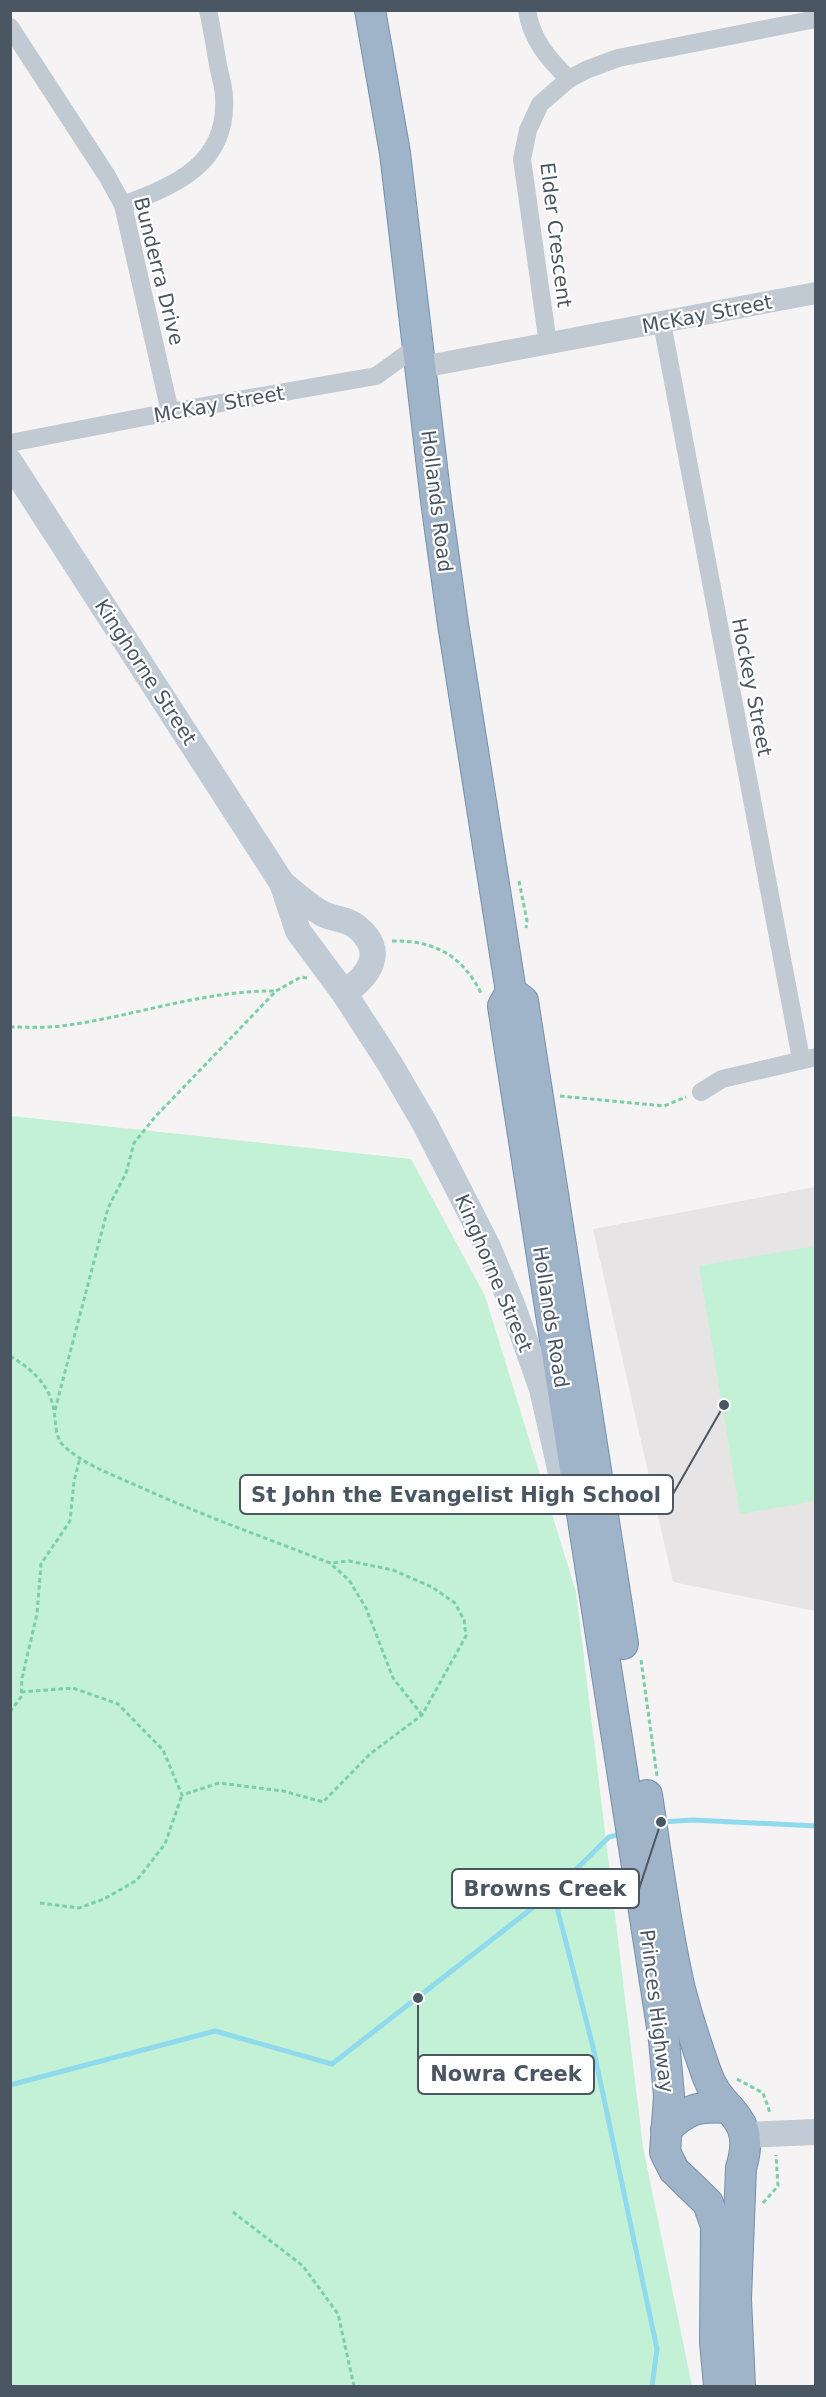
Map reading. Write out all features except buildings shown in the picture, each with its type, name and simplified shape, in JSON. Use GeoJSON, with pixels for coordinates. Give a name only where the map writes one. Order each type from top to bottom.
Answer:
{"type":"FeatureCollection","features":[{"type":"Feature","properties":{"kind":"highway","name":"Hollands Road"},"geometry":{"type":"LineString","coordinates":[[369,10],[394,153],[499,998],[503,1006],[611,1633]]}},
{"type":"Feature","properties":{"kind":"highway","name":"Princes Highway"},"geometry":{"type":"LineString","coordinates":[[611,1633],[648,1867],[668,2070],[669,2096],[666,2130]]}},
{"type":"Feature","properties":{"kind":"highway","name":"Princes Highway"},"geometry":{"type":"LineString","coordinates":[[648,1867],[680,1989],[708,2080],[719,2099],[729,2108]]}},
{"type":"Feature","properties":{"kind":"highway"},"geometry":{"type":"LineString","coordinates":[[719,2386],[715,2342],[716,2226],[708,2203],[689,2182],[674,2170],[665,2152],[666,2130],[679,2117],[694,2109],[729,2108],[740,2119],[746,2135],[741,2168],[736,2299],[740,2386]]}},
{"type":"Feature","properties":{"kind":"highway"},"geometry":{"type":"LineString","coordinates":[[689,2182],[720,2181],[741,2168]]}},
{"type":"Feature","properties":{"kind":"main road","name":"Kinghorne Street"},"geometry":{"type":"LineString","coordinates":[[10,462],[282,883],[298,931],[344,993],[425,1124],[488,1246],[513,1307],[542,1389],[561,1466],[586,1623],[611,1633]]}},
{"type":"Feature","properties":{"kind":"main road","name":"Kinghorne Street"},"geometry":{"type":"LineString","coordinates":[[282,883],[323,914],[356,926],[372,944]]}},
{"type":"Feature","properties":{"kind":"main road"},"geometry":{"type":"LineString","coordinates":[[344,993],[369,971],[373,959],[372,944]]}},
{"type":"Feature","properties":{"kind":"main road"},"geometry":{"type":"LineString","coordinates":[[746,2135],[816,2132]]}},
{"type":"Feature","properties":{"kind":"street"},"geometry":{"type":"LineString","coordinates":[[123,205],[159,191],[188,176],[211,154],[223,126],[224,97],[208,10]]}},
{"type":"Feature","properties":{"kind":"street"},"geometry":{"type":"LineString","coordinates":[[527,10],[529,25],[548,60],[569,78]]}},
{"type":"Feature","properties":{"kind":"street","name":"Elder Crescent"},"geometry":{"type":"LineString","coordinates":[[548,344],[522,159],[528,130],[540,104],[569,78],[618,58],[816,19]]}},
{"type":"Feature","properties":{"kind":"street","name":"Bunderra Drive"},"geometry":{"type":"LineString","coordinates":[[10,27],[107,176],[123,205],[170,412]]}},
{"type":"Feature","properties":{"kind":"street","name":"McKay Street"},"geometry":{"type":"LineString","coordinates":[[10,444],[170,412],[376,376],[420,356],[548,344],[816,293]]}},
{"type":"Feature","properties":{"kind":"street","name":"Hockey Street"},"geometry":{"type":"LineString","coordinates":[[662,323],[808,1058]]}},
{"type":"Feature","properties":{"kind":"street"},"geometry":{"type":"LineString","coordinates":[[701,1092],[722,1079],[808,1058]]}},
{"type":"Feature","properties":{"kind":"path"},"geometry":{"type":"LineString","coordinates":[[372,944],[411,941],[435,946],[452,956],[499,998]]}},
{"type":"Feature","properties":{"kind":"path"},"geometry":{"type":"LineString","coordinates":[[54,1413],[108,1208],[126,1173],[134,1143],[155,1117],[276,991],[301,977],[312,979]]}},
{"type":"Feature","properties":{"kind":"path"},"geometry":{"type":"LineString","coordinates":[[10,1027],[61,1026],[256,990],[276,991]]}},
{"type":"Feature","properties":{"kind":"path"},"geometry":{"type":"LineString","coordinates":[[552,1095],[664,1106],[701,1092]]}},
{"type":"Feature","properties":{"kind":"path"},"geometry":{"type":"LineString","coordinates":[[10,1356],[26,1365],[43,1381],[54,1413],[57,1434],[62,1444],[80,1458],[178,1505],[330,1563],[349,1580],[366,1608],[393,1678],[422,1715]]}},
{"type":"Feature","properties":{"kind":"path"},"geometry":{"type":"LineString","coordinates":[[10,1712],[21,1692],[22,1678],[37,1614],[41,1564],[70,1521],[74,1481],[80,1458]]}},
{"type":"Feature","properties":{"kind":"path"},"geometry":{"type":"LineString","coordinates":[[182,1795],[219,1783],[283,1791],[322,1802],[370,1754],[422,1715],[466,1636],[464,1620],[455,1603],[432,1587],[393,1570],[350,1561],[330,1563]]}},
{"type":"Feature","properties":{"kind":"path"},"geometry":{"type":"LineString","coordinates":[[21,1692],[73,1688],[118,1704],[163,1750],[182,1795],[165,1844],[137,1880],[104,1899],[79,1908],[40,1903]]}},
{"type":"Feature","properties":{"kind":"path"},"geometry":{"type":"LineString","coordinates":[[233,2212],[303,2266],[338,2314],[354,2386]]}},
{"type":"Feature","properties":{"kind":"shaded area"},"geometry":{"type":"Polygon","coordinates":[[[815,1187],[815,1611],[673,1582],[593,1229],[815,1187]]]}},
{"type":"Feature","properties":{"kind":"green space"},"geometry":{"type":"Polygon","coordinates":[[[11,1116],[411,1159],[485,1296],[576,1592],[643,2147],[692,2386],[11,2386],[11,1116]]]}},
{"type":"Feature","properties":{"kind":"green space"},"geometry":{"type":"Polygon","coordinates":[[[815,1246],[815,1501],[740,1514],[699,1266],[815,1246]]]}},
{"type":"Feature","properties":{"kind":"waterway"},"geometry":{"type":"LineString","coordinates":[[661,1822],[693,1820],[816,1826]]}},
{"type":"Feature","properties":{"kind":"waterway"},"geometry":{"type":"LineString","coordinates":[[553,1892],[609,1837],[624,1833]]}},
{"type":"Feature","properties":{"kind":"waterway"},"geometry":{"type":"LineString","coordinates":[[10,2085],[215,2031],[332,2064],[553,1892],[593,2047],[657,2349],[652,2386]]}},
{"type":"Feature","properties":{"kind":"place","name":"St John the Evangelist High School"},"geometry":{"type":"Point","coordinates":[724,1405]}},
{"type":"Feature","properties":{"kind":"place","name":"Browns Creek"},"geometry":{"type":"Point","coordinates":[661,1822]}},
{"type":"Feature","properties":{"kind":"place","name":"Nowra Creek"},"geometry":{"type":"Point","coordinates":[418,1998]}}]}
